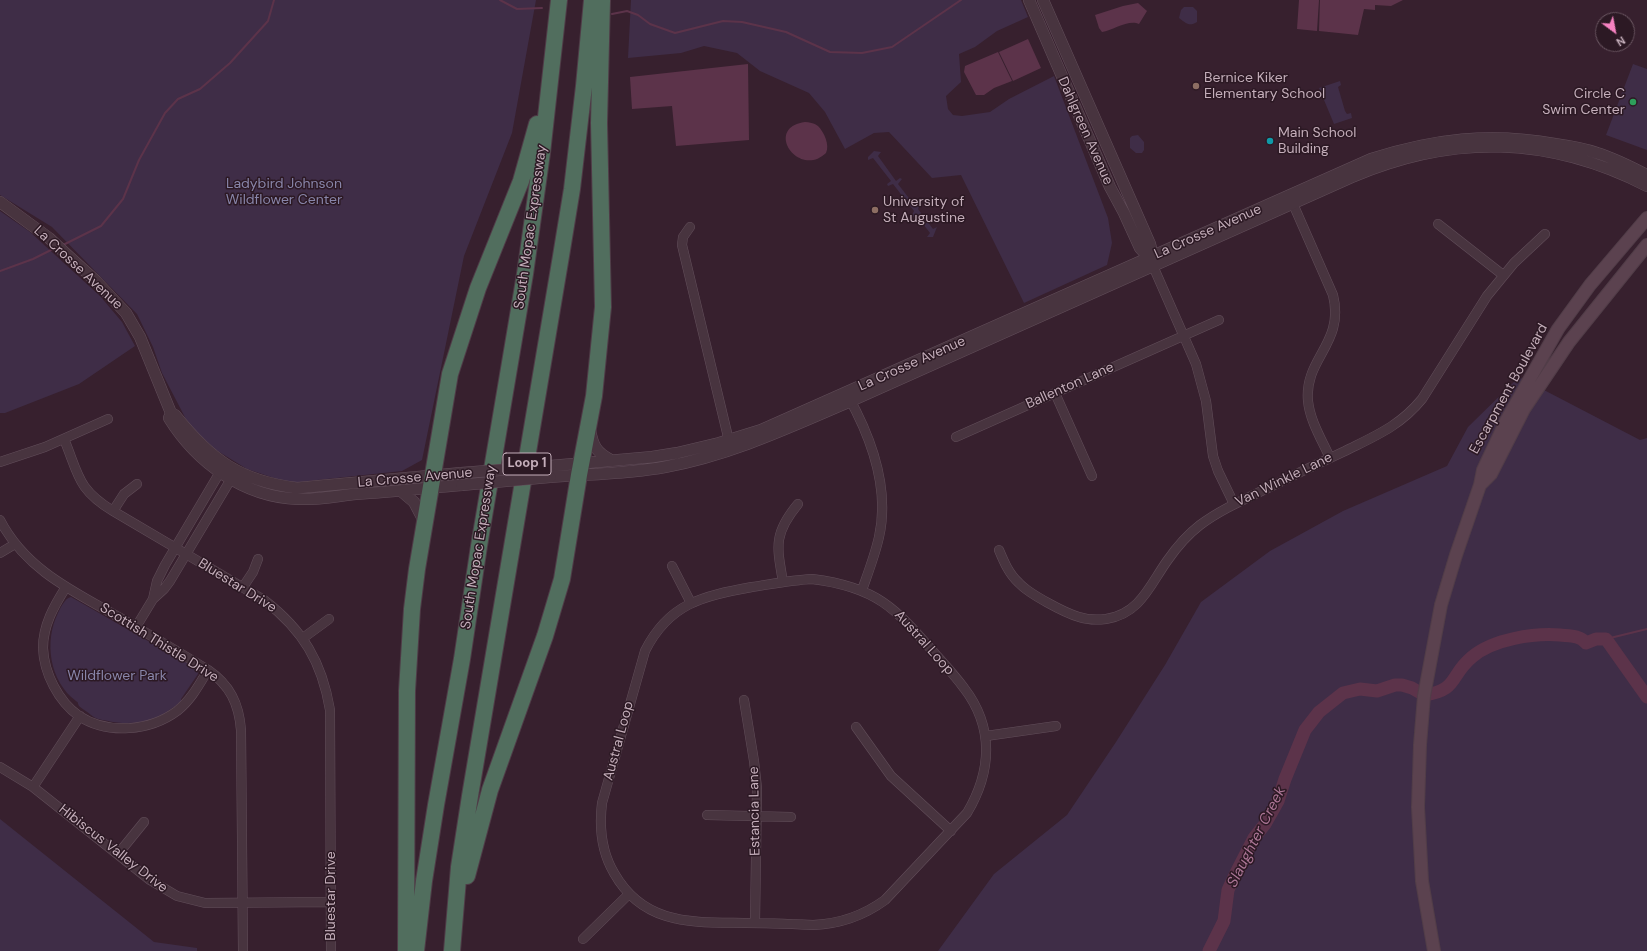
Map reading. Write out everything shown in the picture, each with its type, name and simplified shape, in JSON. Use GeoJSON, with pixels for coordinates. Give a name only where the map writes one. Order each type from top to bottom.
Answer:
{"type":"FeatureCollection","features":[{"type":"Feature","properties":{"kind":"highway","name":"South Mopac Expressway"},"geometry":{"type":"LineString","coordinates":[[416,951],[424,881],[436,805],[462,659],[479,546],[525,274],[542,153],[559,0]]}},
{"type":"Feature","properties":{"kind":"highway","name":"Loop 1"},"geometry":{"type":"LineString","coordinates":[[452,951],[459,867],[470,796],[553,310],[572,189],[592,0]]}},
{"type":"Feature","properties":{"kind":"highway"},"geometry":{"type":"LineString","coordinates":[[454,928],[490,790],[545,636],[562,579],[580,469],[594,396],[603,306],[599,123],[602,0]]}},
{"type":"Feature","properties":{"kind":"highway"},"geometry":{"type":"LineString","coordinates":[[406,951],[407,691],[412,609],[417,569],[450,374],[478,288],[521,180],[532,145],[553,59]]}},
{"type":"Feature","properties":{"kind":"main road","name":"Escarpment Boulevard"},"geometry":{"type":"LineString","coordinates":[[1434,951],[1422,881],[1418,807],[1420,745],[1424,696],[1441,605],[1480,485],[1483,470],[1506,421],[1558,329],[1590,285],[1647,218]]}},
{"type":"Feature","properties":{"kind":"main road","name":"Escarpment Boulevard"},"geometry":{"type":"LineString","coordinates":[[1480,485],[1491,474],[1524,409],[1565,347],[1647,245]]}},
{"type":"Feature","properties":{"kind":"street","name":"Dahlgreen Avenue"},"geometry":{"type":"LineString","coordinates":[[1029,0],[1038,24],[1110,187],[1140,248],[1151,262],[1196,364],[1204,390],[1213,456],[1218,471],[1234,504]]}},
{"type":"Feature","properties":{"kind":"street","name":"Dahlgreen Avenue"},"geometry":{"type":"LineString","coordinates":[[1043,0],[1150,244],[1151,262]]}},
{"type":"Feature","properties":{"kind":"street","name":"La Crosse Avenue"},"geometry":{"type":"LineString","coordinates":[[0,202],[49,238],[112,297],[133,324],[149,358],[171,413],[175,415],[222,468],[251,489],[262,493],[298,499],[401,491],[461,473],[550,466],[580,469],[666,467],[723,453],[772,435],[848,397],[1291,200],[1371,159],[1394,152],[1433,147],[1471,146],[1508,147],[1579,153],[1612,159],[1647,175]]}},
{"type":"Feature","properties":{"kind":"street","name":"La Crosse Avenue"},"geometry":{"type":"LineString","coordinates":[[1579,153],[1647,186]]}},
{"type":"Feature","properties":{"kind":"street"},"geometry":{"type":"LineString","coordinates":[[1291,200],[1333,295],[1336,309],[1334,329],[1312,371],[1307,394],[1312,418],[1330,458]]}},
{"type":"Feature","properties":{"kind":"street"},"geometry":{"type":"LineString","coordinates":[[1438,224],[1503,275]]}},
{"type":"Feature","properties":{"kind":"street"},"geometry":{"type":"LineString","coordinates":[[690,227],[682,237],[682,245],[729,440]]}},
{"type":"Feature","properties":{"kind":"street","name":"Van Winkle Lane"},"geometry":{"type":"LineString","coordinates":[[999,550],[1011,574],[1028,591],[1078,617],[1092,620],[1107,619],[1121,615],[1139,603],[1169,558],[1184,540],[1208,519],[1234,504],[1384,432],[1402,420],[1422,399],[1482,302],[1503,275],[1544,234]]}},
{"type":"Feature","properties":{"kind":"street","name":"Ballenton Lane"},"geometry":{"type":"LineString","coordinates":[[956,437],[1219,320]]}},
{"type":"Feature","properties":{"kind":"street"},"geometry":{"type":"LineString","coordinates":[[1055,393],[1092,476]]}},
{"type":"Feature","properties":{"kind":"street"},"geometry":{"type":"LineString","coordinates":[[848,397],[873,452],[879,471],[883,496],[883,516],[879,537],[862,590]]}},
{"type":"Feature","properties":{"kind":"street","name":"La Crosse Avenue"},"geometry":{"type":"LineString","coordinates":[[233,475],[278,486],[297,488],[432,482],[462,485],[550,477],[611,460],[665,455],[703,448],[761,430],[848,397]]}},
{"type":"Feature","properties":{"kind":"street"},"geometry":{"type":"LineString","coordinates":[[0,462],[64,439],[108,419]]}},
{"type":"Feature","properties":{"kind":"street"},"geometry":{"type":"LineString","coordinates":[[589,423],[592,442],[601,455],[611,460]]}},
{"type":"Feature","properties":{"kind":"street","name":"Bluestar Drive"},"geometry":{"type":"LineString","coordinates":[[64,439],[77,475],[83,486],[100,503],[264,600],[279,611],[294,626],[312,653],[321,672],[330,710],[331,951]]}},
{"type":"Feature","properties":{"kind":"street"},"geometry":{"type":"LineString","coordinates":[[153,599],[157,581],[175,547],[222,468]]}},
{"type":"Feature","properties":{"kind":"street"},"geometry":{"type":"LineString","coordinates":[[136,627],[153,599],[167,585],[233,475]]}},
{"type":"Feature","properties":{"kind":"street"},"geometry":{"type":"LineString","coordinates":[[113,511],[124,494],[137,484]]}},
{"type":"Feature","properties":{"kind":"street"},"geometry":{"type":"LineString","coordinates":[[401,491],[415,503],[425,524]]}},
{"type":"Feature","properties":{"kind":"street"},"geometry":{"type":"LineString","coordinates":[[783,582],[778,550],[779,541],[785,521],[798,504]]}},
{"type":"Feature","properties":{"kind":"street","name":"Scottish Thistle Drive"},"geometry":{"type":"LineString","coordinates":[[0,520],[14,544],[33,564],[66,587],[208,670],[229,688],[237,704],[240,720],[243,951]]}},
{"type":"Feature","properties":{"kind":"street"},"geometry":{"type":"LineString","coordinates":[[0,553],[14,544]]}},
{"type":"Feature","properties":{"kind":"street"},"geometry":{"type":"LineString","coordinates":[[243,587],[253,572],[258,559]]}},
{"type":"Feature","properties":{"kind":"street"},"geometry":{"type":"LineString","coordinates":[[672,566],[691,603]]}},
{"type":"Feature","properties":{"kind":"street","name":"Austral Loop"},"geometry":{"type":"LineString","coordinates":[[812,579],[844,584],[862,590],[885,603],[901,616],[964,687],[977,708],[986,736],[986,768],[979,790],[967,812],[951,831],[885,900],[864,913],[840,922],[827,924],[695,922],[669,918],[646,907],[629,894],[617,878],[605,853],[600,823],[602,803],[645,651],[654,635],[668,619],[691,603],[715,594],[783,582],[812,579]]}},
{"type":"Feature","properties":{"kind":"street"},"geometry":{"type":"LineString","coordinates":[[66,587],[47,623],[44,638],[44,654],[47,669],[54,687],[64,700],[80,716],[103,725],[116,728],[132,728],[152,724],[171,715],[183,705],[194,692],[208,670]]}},
{"type":"Feature","properties":{"kind":"street"},"geometry":{"type":"LineString","coordinates":[[303,638],[329,619]]}},
{"type":"Feature","properties":{"kind":"street","name":"Estancia Lane"},"geometry":{"type":"LineString","coordinates":[[744,700],[756,780],[755,922]]}},
{"type":"Feature","properties":{"kind":"street"},"geometry":{"type":"LineString","coordinates":[[33,787],[80,716]]}},
{"type":"Feature","properties":{"kind":"street"},"geometry":{"type":"LineString","coordinates":[[986,736],[1056,726]]}},
{"type":"Feature","properties":{"kind":"street"},"geometry":{"type":"LineString","coordinates":[[856,727],[891,776],[951,831]]}},
{"type":"Feature","properties":{"kind":"street","name":"Hibiscus Valley Drive"},"geometry":{"type":"LineString","coordinates":[[0,767],[33,787],[160,888],[177,896],[205,903],[331,902]]}},
{"type":"Feature","properties":{"kind":"street"},"geometry":{"type":"LineString","coordinates":[[707,815],[791,816]]}},
{"type":"Feature","properties":{"kind":"street"},"geometry":{"type":"LineString","coordinates":[[118,854],[144,822]]}},
{"type":"Feature","properties":{"kind":"street"},"geometry":{"type":"LineString","coordinates":[[583,939],[629,894]]}},
{"type":"Feature","properties":{"kind":"green space","name":"Ladybird Johnson Wildflower Center"},"geometry":{"type":"Polygon","coordinates":[[[0,0],[536,0],[512,133],[464,256],[422,460],[402,471],[289,483],[247,469],[216,450],[189,425],[162,373],[153,347],[137,314],[52,227],[0,195],[0,0]]]}},
{"type":"Feature","properties":{"kind":"green space"},"geometry":{"type":"Polygon","coordinates":[[[631,0],[1021,0],[1028,17],[997,31],[975,47],[959,54],[961,82],[946,96],[948,109],[953,115],[962,116],[990,112],[1009,99],[1054,76],[1108,218],[1112,243],[1107,265],[1024,303],[961,175],[932,178],[889,132],[874,133],[845,149],[825,112],[809,93],[760,71],[737,53],[704,46],[681,53],[628,58],[631,0]]]}},
{"type":"Feature","properties":{"kind":"green space"},"geometry":{"type":"Polygon","coordinates":[[[1184,7],[1193,7],[1197,11],[1197,22],[1190,24],[1179,18],[1181,10],[1184,7]]]}},
{"type":"Feature","properties":{"kind":"green space","name":"Circle C Swim Center"},"geometry":{"type":"Polygon","coordinates":[[[1633,64],[1647,69],[1647,150],[1606,135],[1633,64]]]}},
{"type":"Feature","properties":{"kind":"green space"},"geometry":{"type":"Polygon","coordinates":[[[1340,81],[1341,85],[1338,87],[1345,111],[1347,114],[1351,113],[1352,118],[1334,124],[1319,88],[1340,81]]]}},
{"type":"Feature","properties":{"kind":"green space"},"geometry":{"type":"Polygon","coordinates":[[[1138,135],[1144,142],[1144,150],[1142,153],[1136,153],[1130,148],[1130,138],[1138,135]]]}},
{"type":"Feature","properties":{"kind":"green space"},"geometry":{"type":"Polygon","coordinates":[[[874,151],[881,152],[878,156],[896,181],[900,178],[902,179],[898,184],[915,206],[921,204],[918,209],[933,229],[937,227],[933,237],[927,237],[930,233],[916,215],[911,217],[914,211],[893,184],[888,186],[887,184],[891,181],[873,158],[868,160],[868,157],[874,151]]]}},
{"type":"Feature","properties":{"kind":"green space"},"geometry":{"type":"Polygon","coordinates":[[[0,211],[30,232],[100,296],[122,322],[135,346],[79,384],[5,413],[0,413],[0,211]]]}},
{"type":"Feature","properties":{"kind":"green space"},"geometry":{"type":"Polygon","coordinates":[[[1519,377],[1640,440],[1647,438],[1647,951],[938,951],[994,874],[1067,815],[1165,665],[1201,602],[1270,551],[1343,511],[1447,466],[1468,427],[1519,377]]]}},
{"type":"Feature","properties":{"kind":"green space","name":"Wildflower Park"},"geometry":{"type":"Polygon","coordinates":[[[71,597],[197,669],[198,674],[181,701],[173,708],[156,717],[128,723],[118,723],[97,718],[79,706],[78,702],[67,693],[60,683],[55,672],[50,648],[51,636],[58,613],[65,601],[71,597]]]}},
{"type":"Feature","properties":{"kind":"green space"},"geometry":{"type":"Polygon","coordinates":[[[0,819],[154,942],[197,948],[197,951],[0,951],[0,819]]]}},
{"type":"Feature","properties":{"kind":"shaded area"},"geometry":{"type":"Polygon","coordinates":[[[1299,0],[1319,0],[1317,31],[1297,29],[1299,0]]]}},
{"type":"Feature","properties":{"kind":"shaded area"},"geometry":{"type":"Polygon","coordinates":[[[1320,0],[1403,0],[1391,6],[1375,5],[1375,10],[1364,9],[1358,35],[1319,31],[1320,0]]]}},
{"type":"Feature","properties":{"kind":"shaded area"},"geometry":{"type":"Polygon","coordinates":[[[1138,3],[1147,11],[1139,24],[1126,24],[1102,32],[1099,28],[1095,15],[1138,3]]]}},
{"type":"Feature","properties":{"kind":"shaded area"},"geometry":{"type":"Polygon","coordinates":[[[1028,39],[1041,68],[1013,81],[999,52],[1028,39]]]}},
{"type":"Feature","properties":{"kind":"shaded area"},"geometry":{"type":"Polygon","coordinates":[[[998,52],[1012,81],[994,88],[984,95],[976,95],[964,72],[965,66],[998,52]]]}},
{"type":"Feature","properties":{"kind":"shaded area"},"geometry":{"type":"Polygon","coordinates":[[[748,64],[749,140],[676,146],[672,106],[632,109],[630,77],[748,64]]]}},
{"type":"Feature","properties":{"kind":"shaded area"},"geometry":{"type":"Polygon","coordinates":[[[805,122],[818,126],[826,139],[826,153],[816,159],[805,160],[796,156],[790,150],[786,141],[787,133],[793,126],[805,122]]]}},
{"type":"Feature","properties":{"kind":"waterway"},"geometry":{"type":"LineString","coordinates":[[63,245],[101,226],[123,199],[139,160],[165,113],[178,99],[200,89],[230,63],[268,21],[274,0]]}},
{"type":"Feature","properties":{"kind":"waterway"},"geometry":{"type":"LineString","coordinates":[[500,0],[517,9],[542,8]]}},
{"type":"Feature","properties":{"kind":"waterway"},"geometry":{"type":"LineString","coordinates":[[612,14],[627,11],[638,15],[650,24],[675,33],[723,21],[742,22],[786,32],[830,52],[862,53],[892,47],[961,0]]}},
{"type":"Feature","properties":{"kind":"waterway"},"geometry":{"type":"LineString","coordinates":[[0,271],[33,259],[55,248]]}},
{"type":"Feature","properties":{"kind":"waterway"},"geometry":{"type":"LineString","coordinates":[[1606,639],[1647,629]]}},
{"type":"Feature","properties":{"kind":"waterway","name":"Slaughter Creek"},"geometry":{"type":"LineString","coordinates":[[1209,951],[1224,921],[1228,890],[1254,838],[1265,824],[1278,801],[1285,779],[1305,730],[1319,712],[1343,693],[1360,689],[1377,691],[1395,685],[1402,685],[1412,688],[1424,695],[1435,693],[1449,686],[1460,670],[1472,657],[1491,646],[1514,638],[1526,636],[1560,635],[1574,636],[1584,640],[1586,643],[1596,639],[1606,639],[1647,697]]}},
{"type":"Feature","properties":{"kind":"place","name":"Bernice Kiker Elementary School"},"geometry":{"type":"Point","coordinates":[1196,86]}},
{"type":"Feature","properties":{"kind":"place","name":"Circle C Swim Center"},"geometry":{"type":"Point","coordinates":[1633,102]}},
{"type":"Feature","properties":{"kind":"place","name":"Main School Building"},"geometry":{"type":"Point","coordinates":[1270,141]}},
{"type":"Feature","properties":{"kind":"place","name":"University of St Augustine"},"geometry":{"type":"Point","coordinates":[875,210]}}]}
